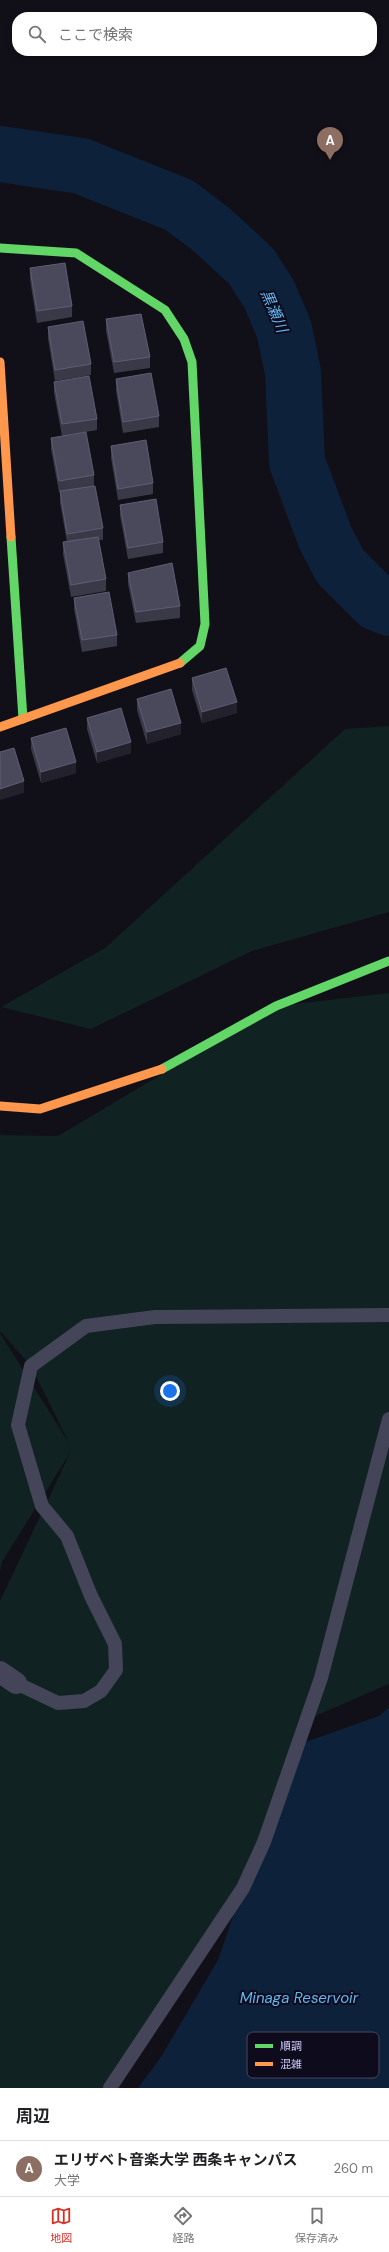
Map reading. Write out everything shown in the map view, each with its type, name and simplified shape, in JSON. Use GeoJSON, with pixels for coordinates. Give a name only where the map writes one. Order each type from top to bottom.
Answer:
{"type":"FeatureCollection","features":[{"type":"Feature","properties":{"kind":"street"},"geometry":{"type":"LineString","coordinates":[[0,248],[76,252],[165,310],[184,339],[192,362],[205,624],[200,646],[181,663],[0,727]]}},
{"type":"Feature","properties":{"kind":"street"},"geometry":{"type":"LineString","coordinates":[[0,362],[23,719]]}},
{"type":"Feature","properties":{"kind":"street"},"geometry":{"type":"LineString","coordinates":[[0,1106],[40,1109],[163,1069],[276,1006],[389,962]]}},
{"type":"Feature","properties":{"kind":"lane"},"geometry":{"type":"LineString","coordinates":[[8,1678],[58,1703],[84,1701],[101,1691],[116,1670],[115,1644],[91,1596],[67,1536],[42,1506],[18,1425],[31,1366],[86,1326],[155,1317],[389,1315]]}},
{"type":"Feature","properties":{"kind":"lane"},"geometry":{"type":"LineString","coordinates":[[110,2088],[243,1888],[264,1842],[321,1678],[389,1419]]}},
{"type":"Feature","properties":{"kind":"shaded area"},"geometry":{"type":"Polygon","coordinates":[[[389,726],[389,912],[252,951],[91,1029],[1,1007],[105,948],[345,729],[389,726]]]}},
{"type":"Feature","properties":{"kind":"shaded area"},"geometry":{"type":"Polygon","coordinates":[[[389,993],[389,1684],[306,1720],[264,1842],[108,2088],[0,2088],[0,1601],[70,1453],[2,1562],[0,1573],[0,1333],[69,1443],[31,1366],[0,1331],[0,1135],[58,1136],[276,1006],[389,993]]]}},
{"type":"Feature","properties":{"kind":"water","name":"Minaga Reservoir"},"geometry":{"type":"Polygon","coordinates":[[[389,1707],[389,2088],[138,2088],[161,2057],[218,1960],[269,1812],[297,1745],[379,1716],[389,1707]]]}},
{"type":"Feature","properties":{"kind":"building"},"geometry":{"type":"Polygon","coordinates":[[[65,263],[72,306],[37,311],[30,268],[65,263]]]}},
{"type":"Feature","properties":{"kind":"building"},"geometry":{"type":"Polygon","coordinates":[[[141,314],[150,357],[114,362],[106,319],[141,314]]]}},
{"type":"Feature","properties":{"kind":"building"},"geometry":{"type":"Polygon","coordinates":[[[83,321],[91,364],[55,370],[48,327],[83,321]]]}},
{"type":"Feature","properties":{"kind":"building"},"geometry":{"type":"Polygon","coordinates":[[[151,373],[159,416],[123,422],[116,379],[151,373]]]}},
{"type":"Feature","properties":{"kind":"building"},"geometry":{"type":"Polygon","coordinates":[[[89,376],[97,419],[62,424],[54,382],[89,376]]]}},
{"type":"Feature","properties":{"kind":"building"},"geometry":{"type":"Polygon","coordinates":[[[86,432],[94,475],[59,481],[51,438],[86,432]]]}},
{"type":"Feature","properties":{"kind":"building"},"geometry":{"type":"Polygon","coordinates":[[[146,440],[153,483],[118,489],[111,446],[146,440]]]}},
{"type":"Feature","properties":{"kind":"building"},"geometry":{"type":"Polygon","coordinates":[[[95,486],[103,528],[67,534],[60,491],[95,486]]]}},
{"type":"Feature","properties":{"kind":"building"},"geometry":{"type":"Polygon","coordinates":[[[156,499],[163,542],[128,548],[120,505],[156,499]]]}},
{"type":"Feature","properties":{"kind":"building"},"geometry":{"type":"Polygon","coordinates":[[[98,537],[106,579],[71,585],[63,542],[98,537]]]}},
{"type":"Feature","properties":{"kind":"building"},"geometry":{"type":"Polygon","coordinates":[[[172,563],[180,606],[136,612],[128,573],[172,563]]]}},
{"type":"Feature","properties":{"kind":"building"},"geometry":{"type":"Polygon","coordinates":[[[109,592],[117,635],[82,640],[74,598],[109,592]]]}},
{"type":"Feature","properties":{"kind":"building"},"geometry":{"type":"Polygon","coordinates":[[[226,668],[237,702],[202,712],[192,678],[226,668]]]}},
{"type":"Feature","properties":{"kind":"building"},"geometry":{"type":"Polygon","coordinates":[[[171,689],[181,723],[147,732],[137,699],[171,689]]]}},
{"type":"Feature","properties":{"kind":"building"},"geometry":{"type":"Polygon","coordinates":[[[121,708],[131,742],[97,752],[87,718],[121,708]]]}},
{"type":"Feature","properties":{"kind":"building"},"geometry":{"type":"Polygon","coordinates":[[[66,728],[76,762],[41,772],[31,738],[66,728]]]}},
{"type":"Feature","properties":{"kind":"building"},"geometry":{"type":"Polygon","coordinates":[[[14,748],[24,781],[0,789],[0,752],[14,748]]]}},
{"type":"Feature","properties":{"kind":"waterway","name":"黒瀬川"},"geometry":{"type":"LineString","coordinates":[[0,154],[81,166],[179,205],[212,230],[251,266],[269,294],[284,329],[293,372],[297,462],[325,537],[340,566],[377,603],[389,608]]}},
{"type":"Feature","properties":{"kind":"traffic: fast"},"geometry":{"type":"LineString","coordinates":[[0,248],[76,253],[165,310],[184,339],[192,362],[205,624],[200,646],[180,663]]}},
{"type":"Feature","properties":{"kind":"traffic: fast"},"geometry":{"type":"LineString","coordinates":[[11,537],[23,719]]}},
{"type":"Feature","properties":{"kind":"traffic: fast"},"geometry":{"type":"LineString","coordinates":[[162,1069],[276,1006],[389,961]]}},
{"type":"Feature","properties":{"kind":"traffic: slow"},"geometry":{"type":"LineString","coordinates":[[0,362],[11,537]]}},
{"type":"Feature","properties":{"kind":"traffic: slow"},"geometry":{"type":"LineString","coordinates":[[0,727],[180,663]]}},
{"type":"Feature","properties":{"kind":"traffic: slow"},"geometry":{"type":"LineString","coordinates":[[0,1106],[40,1109],[162,1069]]}},
{"type":"Feature","properties":{"kind":"place","name":"エリザベト音楽大学 西条キャンパス"},"geometry":{"type":"Point","coordinates":[330,160]}}]}
